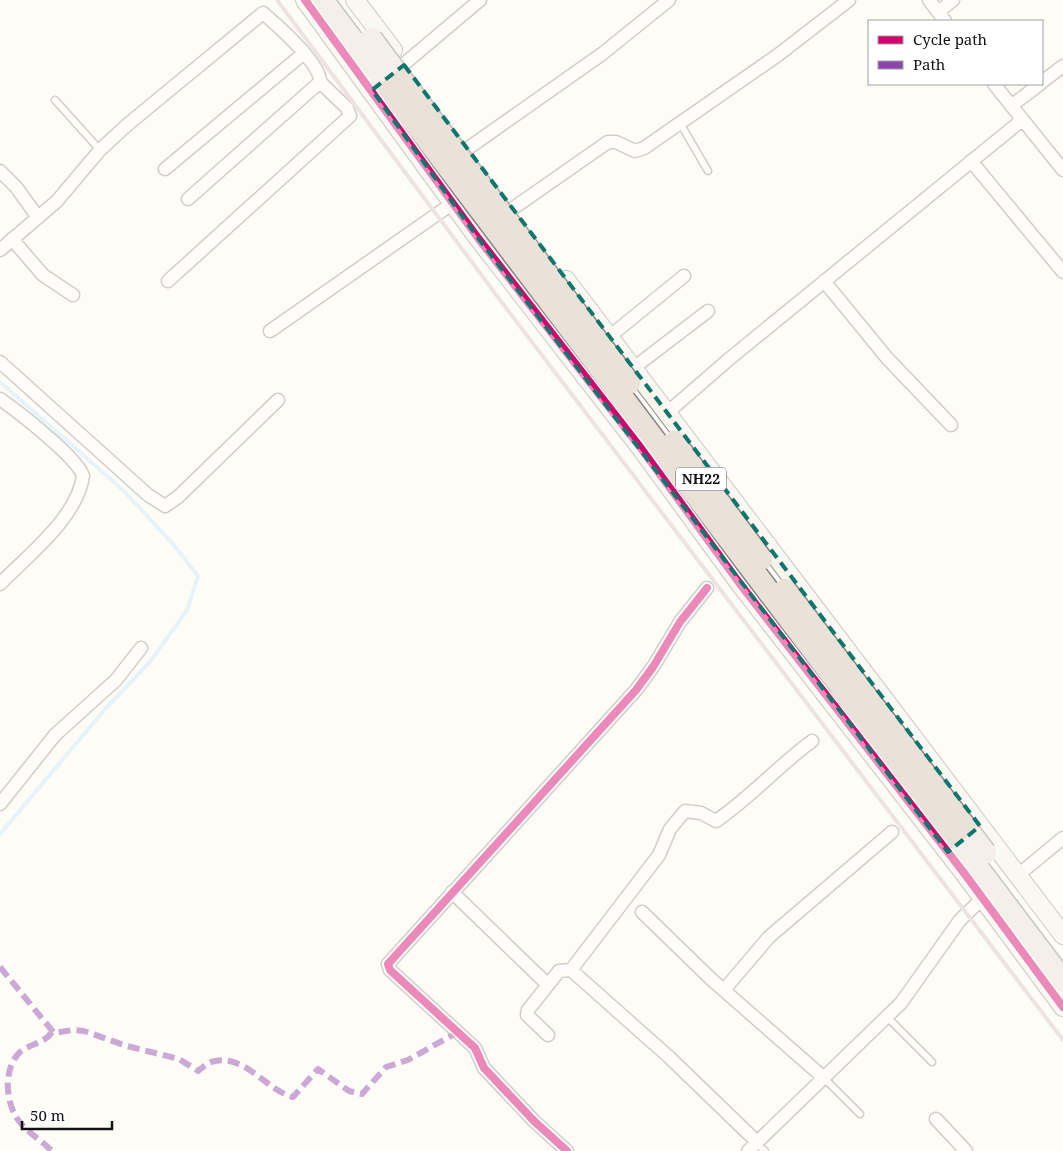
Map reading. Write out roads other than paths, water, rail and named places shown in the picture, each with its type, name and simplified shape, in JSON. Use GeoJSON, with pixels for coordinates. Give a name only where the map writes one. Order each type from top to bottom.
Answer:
{"type":"FeatureCollection","features":[{"type":"Feature","properties":{"kind":"highway","name":"NH22"},"geometry":{"type":"LineString","coordinates":[[322,0],[587,354],[1063,981]]}},
{"type":"Feature","properties":{"kind":"highway","name":"NH22"},"geometry":{"type":"LineString","coordinates":[[341,0],[1063,956]]}},
{"type":"Feature","properties":{"kind":"street"},"geometry":{"type":"LineString","coordinates":[[305,0],[454,203],[600,395],[746,592],[948,852],[1063,1007]]}},
{"type":"Feature","properties":{"kind":"street"},"geometry":{"type":"LineString","coordinates":[[355,0],[1063,935]]}},
{"type":"Feature","properties":{"kind":"street"},"geometry":{"type":"LineString","coordinates":[[372,90],[480,0]]}},
{"type":"Feature","properties":{"kind":"street"},"geometry":{"type":"LineString","coordinates":[[467,149],[602,54],[669,0]]}},
{"type":"Feature","properties":{"kind":"street"},"geometry":{"type":"LineString","coordinates":[[512,209],[608,142],[616,142],[634,156],[778,55],[849,0]]}},
{"type":"Feature","properties":{"kind":"street"},"geometry":{"type":"LineString","coordinates":[[929,0],[942,17],[953,0]]}},
{"type":"Feature","properties":{"kind":"street"},"geometry":{"type":"LineString","coordinates":[[0,250],[63,195],[100,150],[127,125],[263,13],[304,53],[319,75],[312,89],[188,199]]}},
{"type":"Feature","properties":{"kind":"street"},"geometry":{"type":"LineString","coordinates":[[165,169],[304,53]]}},
{"type":"Feature","properties":{"kind":"street"},"geometry":{"type":"LineString","coordinates":[[1043,81],[1063,66]]}},
{"type":"Feature","properties":{"kind":"street"},"geometry":{"type":"LineString","coordinates":[[995,85],[1063,170]]}},
{"type":"Feature","properties":{"kind":"street"},"geometry":{"type":"LineString","coordinates":[[1011,106],[1038,85]]}},
{"type":"Feature","properties":{"kind":"street"},"geometry":{"type":"LineString","coordinates":[[168,281],[350,116],[347,108],[312,89]]}},
{"type":"Feature","properties":{"kind":"street"},"geometry":{"type":"LineString","coordinates":[[667,413],[824,281],[1022,120]]}},
{"type":"Feature","properties":{"kind":"street"},"geometry":{"type":"LineString","coordinates":[[971,161],[1063,272]]}},
{"type":"Feature","properties":{"kind":"street"},"geometry":{"type":"LineString","coordinates":[[0,170],[16,187],[37,216]]}},
{"type":"Feature","properties":{"kind":"street"},"geometry":{"type":"LineString","coordinates":[[270,331],[454,203]]}},
{"type":"Feature","properties":{"kind":"street"},"geometry":{"type":"LineString","coordinates":[[12,239],[43,275],[73,295]]}},
{"type":"Feature","properties":{"kind":"street"},"geometry":{"type":"LineString","coordinates":[[609,337],[684,276]]}},
{"type":"Feature","properties":{"kind":"street"},"geometry":{"type":"LineString","coordinates":[[824,281],[887,358],[951,425]]}},
{"type":"Feature","properties":{"kind":"street"},"geometry":{"type":"LineString","coordinates":[[600,395],[708,311]]}},
{"type":"Feature","properties":{"kind":"street"},"geometry":{"type":"LineString","coordinates":[[0,362],[148,495],[165,506],[175,500],[278,400]]}},
{"type":"Feature","properties":{"kind":"street"},"geometry":{"type":"LineString","coordinates":[[0,399],[26,418],[64,453],[79,468],[83,476],[74,503],[62,521],[0,584]]}},
{"type":"Feature","properties":{"kind":"street"},"geometry":{"type":"LineString","coordinates":[[567,1151],[530,1117],[481,1065],[475,1048],[388,966],[390,960],[640,684],[653,667],[673,632],[707,588]]}},
{"type":"Feature","properties":{"kind":"street"},"geometry":{"type":"LineString","coordinates":[[0,804],[55,735],[120,676],[141,648]]}},
{"type":"Feature","properties":{"kind":"street"},"geometry":{"type":"LineString","coordinates":[[571,970],[659,855],[670,829],[685,811],[701,813],[716,821],[736,807],[784,763],[812,742]]}},
{"type":"Feature","properties":{"kind":"street"},"geometry":{"type":"LineString","coordinates":[[948,852],[980,826]]}},
{"type":"Feature","properties":{"kind":"street"},"geometry":{"type":"LineString","coordinates":[[724,990],[769,937],[892,832]]}},
{"type":"Feature","properties":{"kind":"street"},"geometry":{"type":"LineString","coordinates":[[1018,875],[1063,838]]}},
{"type":"Feature","properties":{"kind":"street"},"geometry":{"type":"LineString","coordinates":[[452,892],[548,984]]}},
{"type":"Feature","properties":{"kind":"street"},"geometry":{"type":"LineString","coordinates":[[548,1035],[527,1012],[559,971],[567,968],[669,1057],[756,1147],[887,1017],[917,982],[960,920],[983,898]]}},
{"type":"Feature","properties":{"kind":"street"},"geometry":{"type":"LineString","coordinates":[[642,912],[724,990],[824,1078]]}},
{"type":"Feature","properties":{"kind":"street"},"geometry":{"type":"LineString","coordinates":[[936,1119],[966,1151]]}},
{"type":"Feature","properties":{"kind":"lane"},"geometry":{"type":"LineString","coordinates":[[55,100],[100,150]]}},
{"type":"Feature","properties":{"kind":"lane"},"geometry":{"type":"LineString","coordinates":[[680,123],[708,171]]}},
{"type":"Feature","properties":{"kind":"lane"},"geometry":{"type":"LineString","coordinates":[[887,1017],[932,1062]]}},
{"type":"Feature","properties":{"kind":"lane"},"geometry":{"type":"LineString","coordinates":[[824,1078],[860,1114]]}},
{"type":"Feature","properties":{"kind":"waterway"},"geometry":{"type":"LineString","coordinates":[[0,382],[124,491],[172,543],[198,576],[187,610],[150,662],[106,708],[0,834]]}},
{"type":"Feature","properties":{"kind":"railway"},"geometry":{"type":"LineString","coordinates":[[277,0],[503,304],[1063,1040]]}}]}
